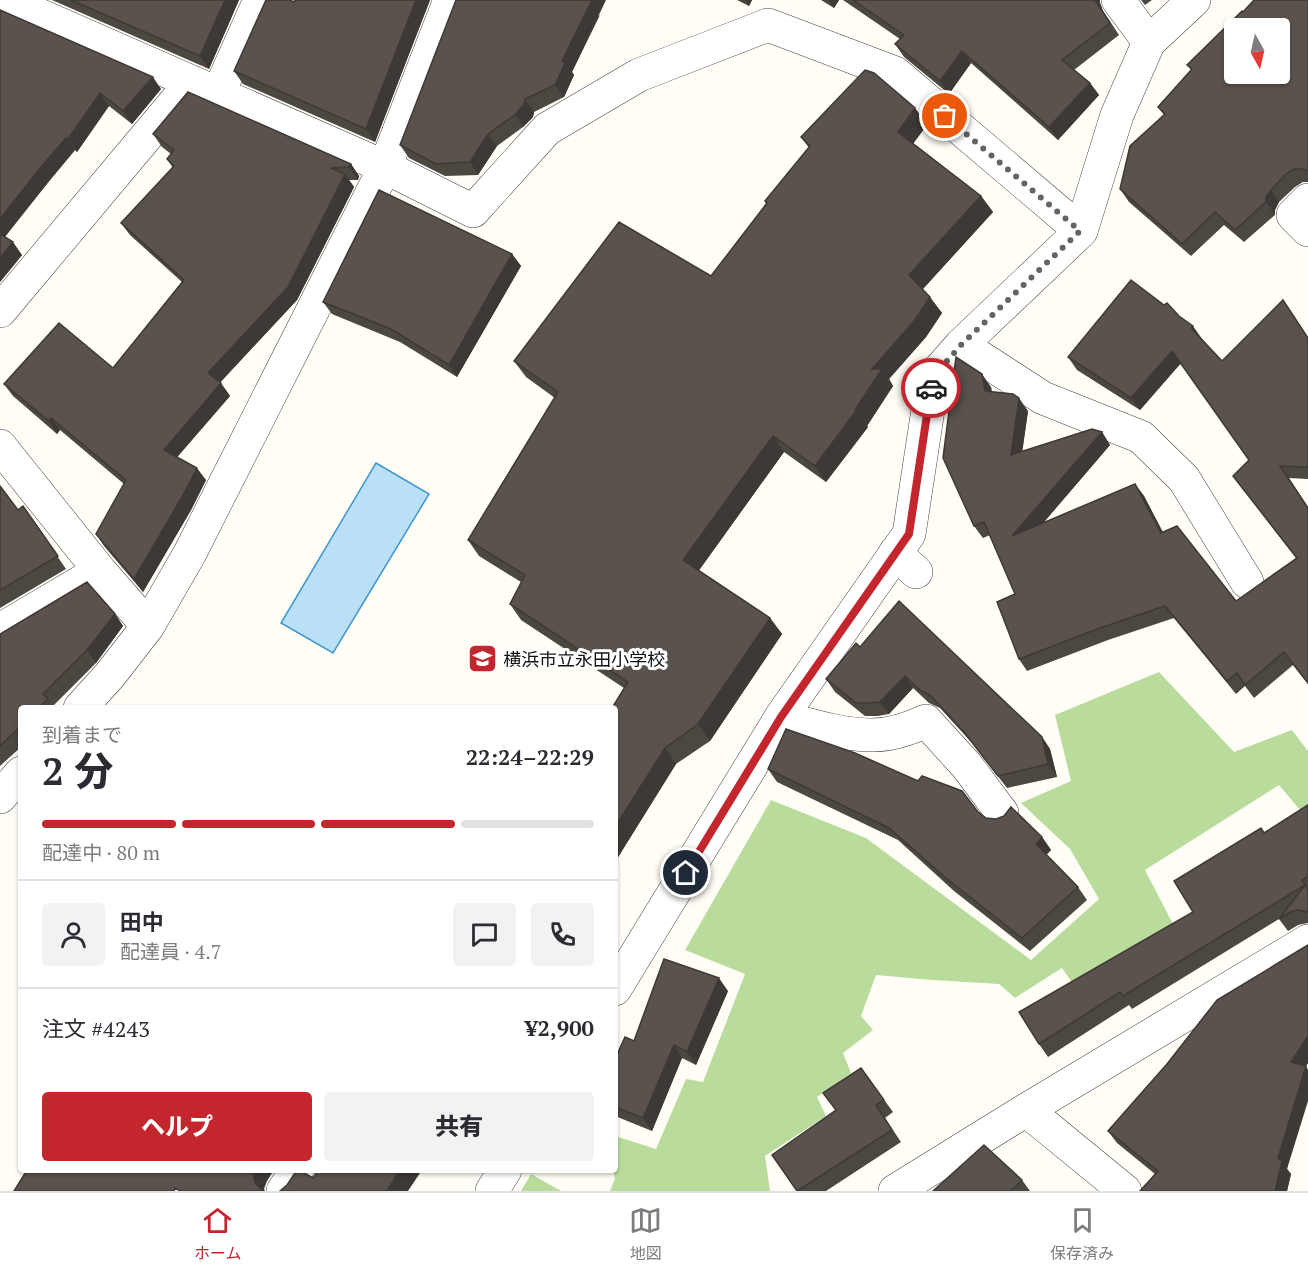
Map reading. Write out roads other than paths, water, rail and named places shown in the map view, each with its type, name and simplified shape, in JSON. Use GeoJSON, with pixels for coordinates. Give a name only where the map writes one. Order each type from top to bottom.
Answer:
{"type":"FeatureCollection","features":[{"type":"Feature","properties":{"kind":"street"},"geometry":{"type":"LineString","coordinates":[[5,0],[385,167],[473,211],[547,129],[639,75],[772,13],[895,73],[1080,231]]}},
{"type":"Feature","properties":{"kind":"street"},"geometry":{"type":"LineString","coordinates":[[0,311],[205,88],[260,0]]}},
{"type":"Feature","properties":{"kind":"street"},"geometry":{"type":"LineString","coordinates":[[83,705],[110,675],[148,626],[190,553],[385,167],[450,0]]}},
{"type":"Feature","properties":{"kind":"street"},"geometry":{"type":"LineString","coordinates":[[1118,0],[1149,42]]}},
{"type":"Feature","properties":{"kind":"street"},"geometry":{"type":"LineString","coordinates":[[618,984],[781,717],[906,563],[933,377],[961,345],[1080,231],[1117,115],[1149,42],[1194,0]]}},
{"type":"Feature","properties":{"kind":"street"},"geometry":{"type":"LineString","coordinates":[[1308,200],[1293,215],[1308,230]]}},
{"type":"Feature","properties":{"kind":"street"},"geometry":{"type":"LineString","coordinates":[[961,345],[1043,399],[1141,437],[1184,478],[1247,582]]}},
{"type":"Feature","properties":{"kind":"street"},"geometry":{"type":"LineString","coordinates":[[0,446],[100,571],[148,626]]}},
{"type":"Feature","properties":{"kind":"street"},"geometry":{"type":"LineString","coordinates":[[0,630],[100,571]]}},
{"type":"Feature","properties":{"kind":"street"},"geometry":{"type":"LineString","coordinates":[[781,717],[823,729],[873,735],[908,729],[926,721],[967,766],[1002,813]]}},
{"type":"Feature","properties":{"kind":"street"},"geometry":{"type":"LineString","coordinates":[[0,797],[18,776]]}},
{"type":"Feature","properties":{"kind":"street"},"geometry":{"type":"LineString","coordinates":[[895,1191],[1308,941]]}},
{"type":"Feature","properties":{"kind":"street"},"geometry":{"type":"LineString","coordinates":[[1026,1110],[1125,1191]]}},
{"type":"Feature","properties":{"kind":"street"},"geometry":{"type":"LineString","coordinates":[[283,1191],[295,1173]]}},
{"type":"Feature","properties":{"kind":"street"},"geometry":{"type":"LineString","coordinates":[[492,1191],[503,1173]]}},
{"type":"Feature","properties":{"kind":"water"},"geometry":{"type":"Polygon","coordinates":[[[376,463],[429,494],[333,653],[281,623],[376,463]]]}},
{"type":"Feature","properties":{"kind":"place","name":"横浜市立永田小学校"},"geometry":{"type":"Point","coordinates":[482,659]}}]}
